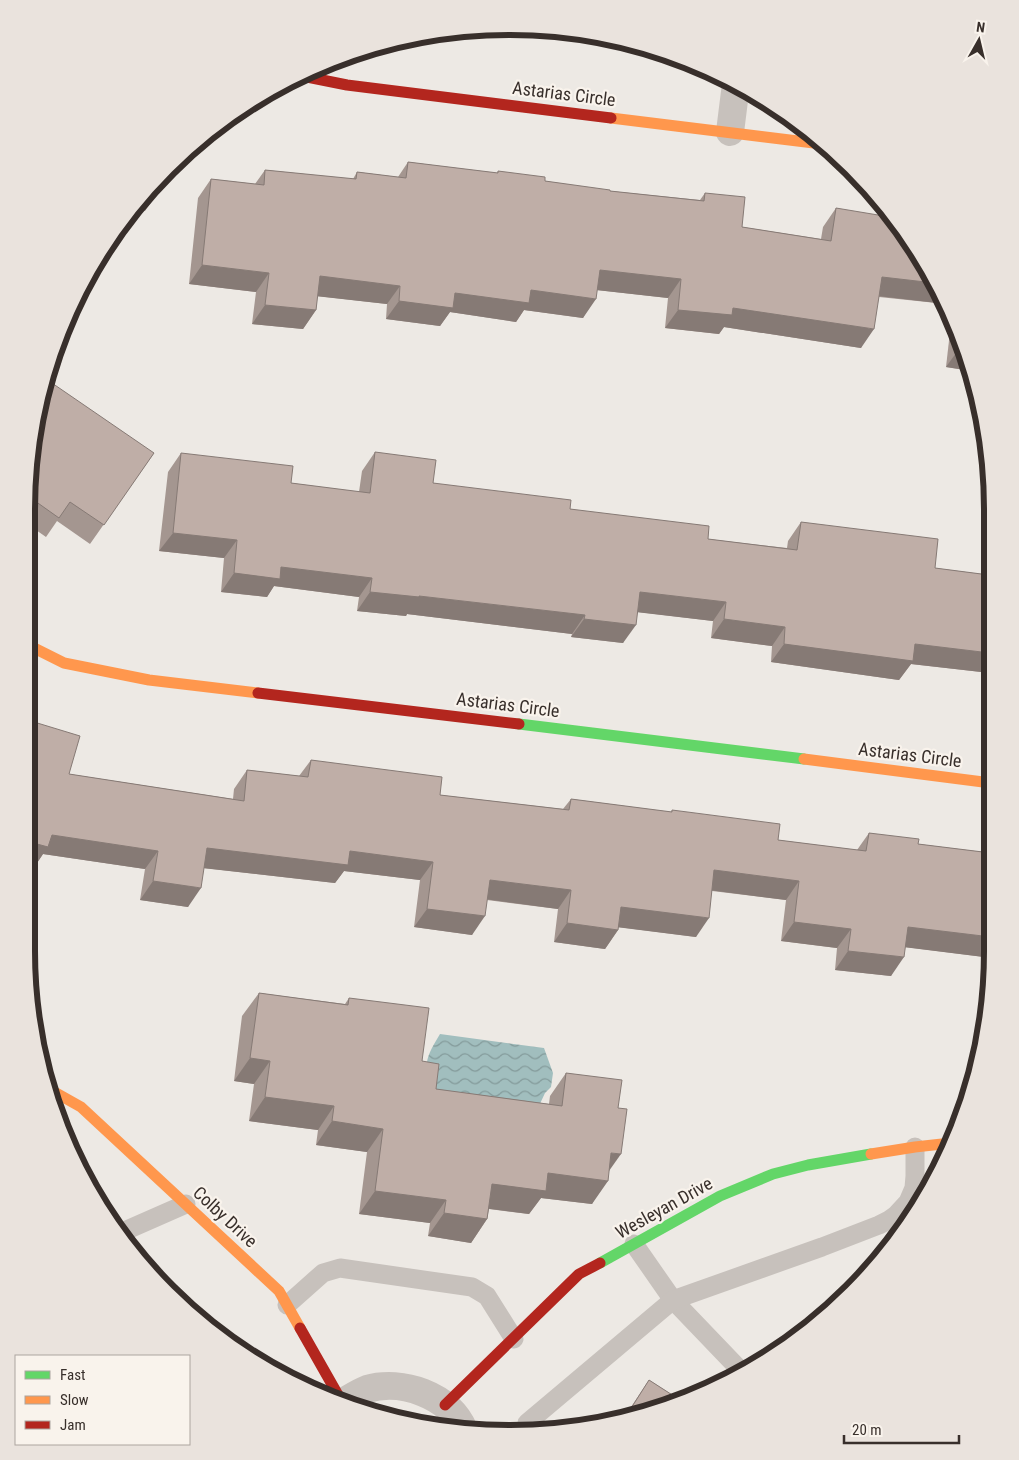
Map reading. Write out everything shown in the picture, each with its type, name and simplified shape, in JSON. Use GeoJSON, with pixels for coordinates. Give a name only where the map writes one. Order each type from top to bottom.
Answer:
{"type":"FeatureCollection","features":[{"type":"Feature","properties":{"kind":"street","name":"Astarias Circle"},"geometry":{"type":"LineString","coordinates":[[311,79],[347,85],[809,142]]}},
{"type":"Feature","properties":{"kind":"street"},"geometry":{"type":"LineString","coordinates":[[730,132],[735,93]]}},
{"type":"Feature","properties":{"kind":"street","name":"Astarias Circle"},"geometry":{"type":"LineString","coordinates":[[35,648],[64,663],[150,680],[658,740],[984,782]]}},
{"type":"Feature","properties":{"kind":"street","name":"Colby Drive"},"geometry":{"type":"LineString","coordinates":[[57,1094],[81,1107],[279,1291],[336,1392]]}},
{"type":"Feature","properties":{"kind":"street","name":"Wesleyan Drive"},"geometry":{"type":"LineString","coordinates":[[445,1405],[579,1274],[720,1196],[773,1174],[808,1164],[942,1144]]}},
{"type":"Feature","properties":{"kind":"street"},"geometry":{"type":"LineString","coordinates":[[351,1398],[367,1389],[394,1386],[421,1391],[445,1405],[460,1422]]}},
{"type":"Feature","properties":{"kind":"lane"},"geometry":{"type":"LineString","coordinates":[[527,1423],[673,1300],[822,1247],[890,1220],[908,1202],[914,1188],[915,1147]]}},
{"type":"Feature","properties":{"kind":"lane"},"geometry":{"type":"LineString","coordinates":[[127,1230],[186,1204]]}},
{"type":"Feature","properties":{"kind":"lane"},"geometry":{"type":"LineString","coordinates":[[634,1244],[673,1300],[737,1367]]}},
{"type":"Feature","properties":{"kind":"lane"},"geometry":{"type":"LineString","coordinates":[[287,1305],[323,1273],[340,1268],[472,1287],[487,1296],[514,1339]]}},
{"type":"Feature","properties":{"kind":"water"},"geometry":{"type":"Polygon","coordinates":[[[440,1034],[544,1048],[553,1073],[551,1087],[545,1093],[538,1108],[432,1094],[427,1062],[428,1056],[440,1034]]]}},
{"type":"Feature","properties":{"kind":"building"},"geometry":{"type":"Polygon","coordinates":[[[408,162],[545,177],[545,181],[610,191],[704,201],[705,193],[745,197],[742,227],[831,241],[836,208],[881,216],[904,246],[925,282],[882,277],[874,329],[733,308],[732,315],[678,310],[681,279],[600,270],[596,299],[531,290],[529,303],[455,293],[453,308],[399,301],[400,286],[320,276],[316,310],[265,305],[269,273],[202,265],[211,179],[264,185],[265,170],[356,179],[357,172],[406,178],[408,162]]]}},
{"type":"Feature","properties":{"kind":"building"},"geometry":{"type":"Polygon","coordinates":[[[52,383],[154,453],[104,525],[70,502],[59,518],[35,501],[39,448],[52,383]]]}},
{"type":"Feature","properties":{"kind":"building"},"geometry":{"type":"Polygon","coordinates":[[[375,452],[436,460],[433,483],[571,500],[570,509],[709,526],[708,539],[797,550],[801,522],[938,539],[935,568],[984,574],[984,652],[915,644],[913,661],[784,644],[785,627],[724,619],[726,602],[640,592],[636,625],[584,619],[585,615],[370,592],[372,578],[281,567],[280,579],[234,573],[237,540],[173,533],[181,453],[293,466],[291,483],[370,493],[375,452]]]}},
{"type":"Feature","properties":{"kind":"building"},"geometry":{"type":"Polygon","coordinates":[[[35,722],[80,736],[69,774],[244,801],[247,770],[308,777],[311,760],[442,777],[440,795],[569,810],[571,799],[780,824],[778,840],[866,851],[869,833],[919,839],[918,844],[984,852],[984,936],[908,927],[904,957],[848,951],[851,929],[794,922],[799,881],[714,870],[709,918],[621,907],[618,930],[567,923],[571,890],[490,880],[485,916],[427,909],[433,862],[350,851],[348,865],[207,848],[201,888],[153,881],[158,851],[52,835],[48,847],[35,843],[35,722]]]}},
{"type":"Feature","properties":{"kind":"building"},"geometry":{"type":"Polygon","coordinates":[[[259,993],[348,1005],[349,998],[429,1008],[422,1061],[439,1064],[436,1089],[562,1106],[566,1073],[622,1080],[618,1108],[627,1109],[621,1154],[611,1153],[608,1181],[548,1173],[546,1191],[492,1184],[487,1219],[444,1213],[446,1200],[375,1191],[383,1129],[332,1121],[334,1106],[265,1097],[270,1061],[250,1058],[259,993]]]}},
{"type":"Feature","properties":{"kind":"building"},"geometry":{"type":"Polygon","coordinates":[[[649,1380],[673,1396],[662,1400],[630,1409],[649,1380]]]}},
{"type":"Feature","properties":{"kind":"traffic: fast"},"geometry":{"type":"LineString","coordinates":[[519,724],[804,759]]}},
{"type":"Feature","properties":{"kind":"traffic: fast"},"geometry":{"type":"LineString","coordinates":[[600,1263],[720,1196],[773,1174],[808,1165],[871,1154]]}},
{"type":"Feature","properties":{"kind":"traffic: slow"},"geometry":{"type":"LineString","coordinates":[[611,118],[809,142]]}},
{"type":"Feature","properties":{"kind":"traffic: slow"},"geometry":{"type":"LineString","coordinates":[[35,648],[64,663],[149,680],[258,693]]}},
{"type":"Feature","properties":{"kind":"traffic: slow"},"geometry":{"type":"LineString","coordinates":[[804,759],[984,782]]}},
{"type":"Feature","properties":{"kind":"traffic: slow"},"geometry":{"type":"LineString","coordinates":[[57,1094],[81,1107],[279,1291],[300,1328]]}},
{"type":"Feature","properties":{"kind":"traffic: slow"},"geometry":{"type":"LineString","coordinates":[[871,1154],[942,1144]]}},
{"type":"Feature","properties":{"kind":"traffic: jam"},"geometry":{"type":"LineString","coordinates":[[313,78],[347,85],[611,118]]}},
{"type":"Feature","properties":{"kind":"traffic: jam"},"geometry":{"type":"LineString","coordinates":[[258,693],[519,724]]}},
{"type":"Feature","properties":{"kind":"traffic: jam"},"geometry":{"type":"LineString","coordinates":[[445,1405],[579,1274],[600,1263]]}},
{"type":"Feature","properties":{"kind":"traffic: jam"},"geometry":{"type":"LineString","coordinates":[[300,1328],[336,1392]]}}]}
